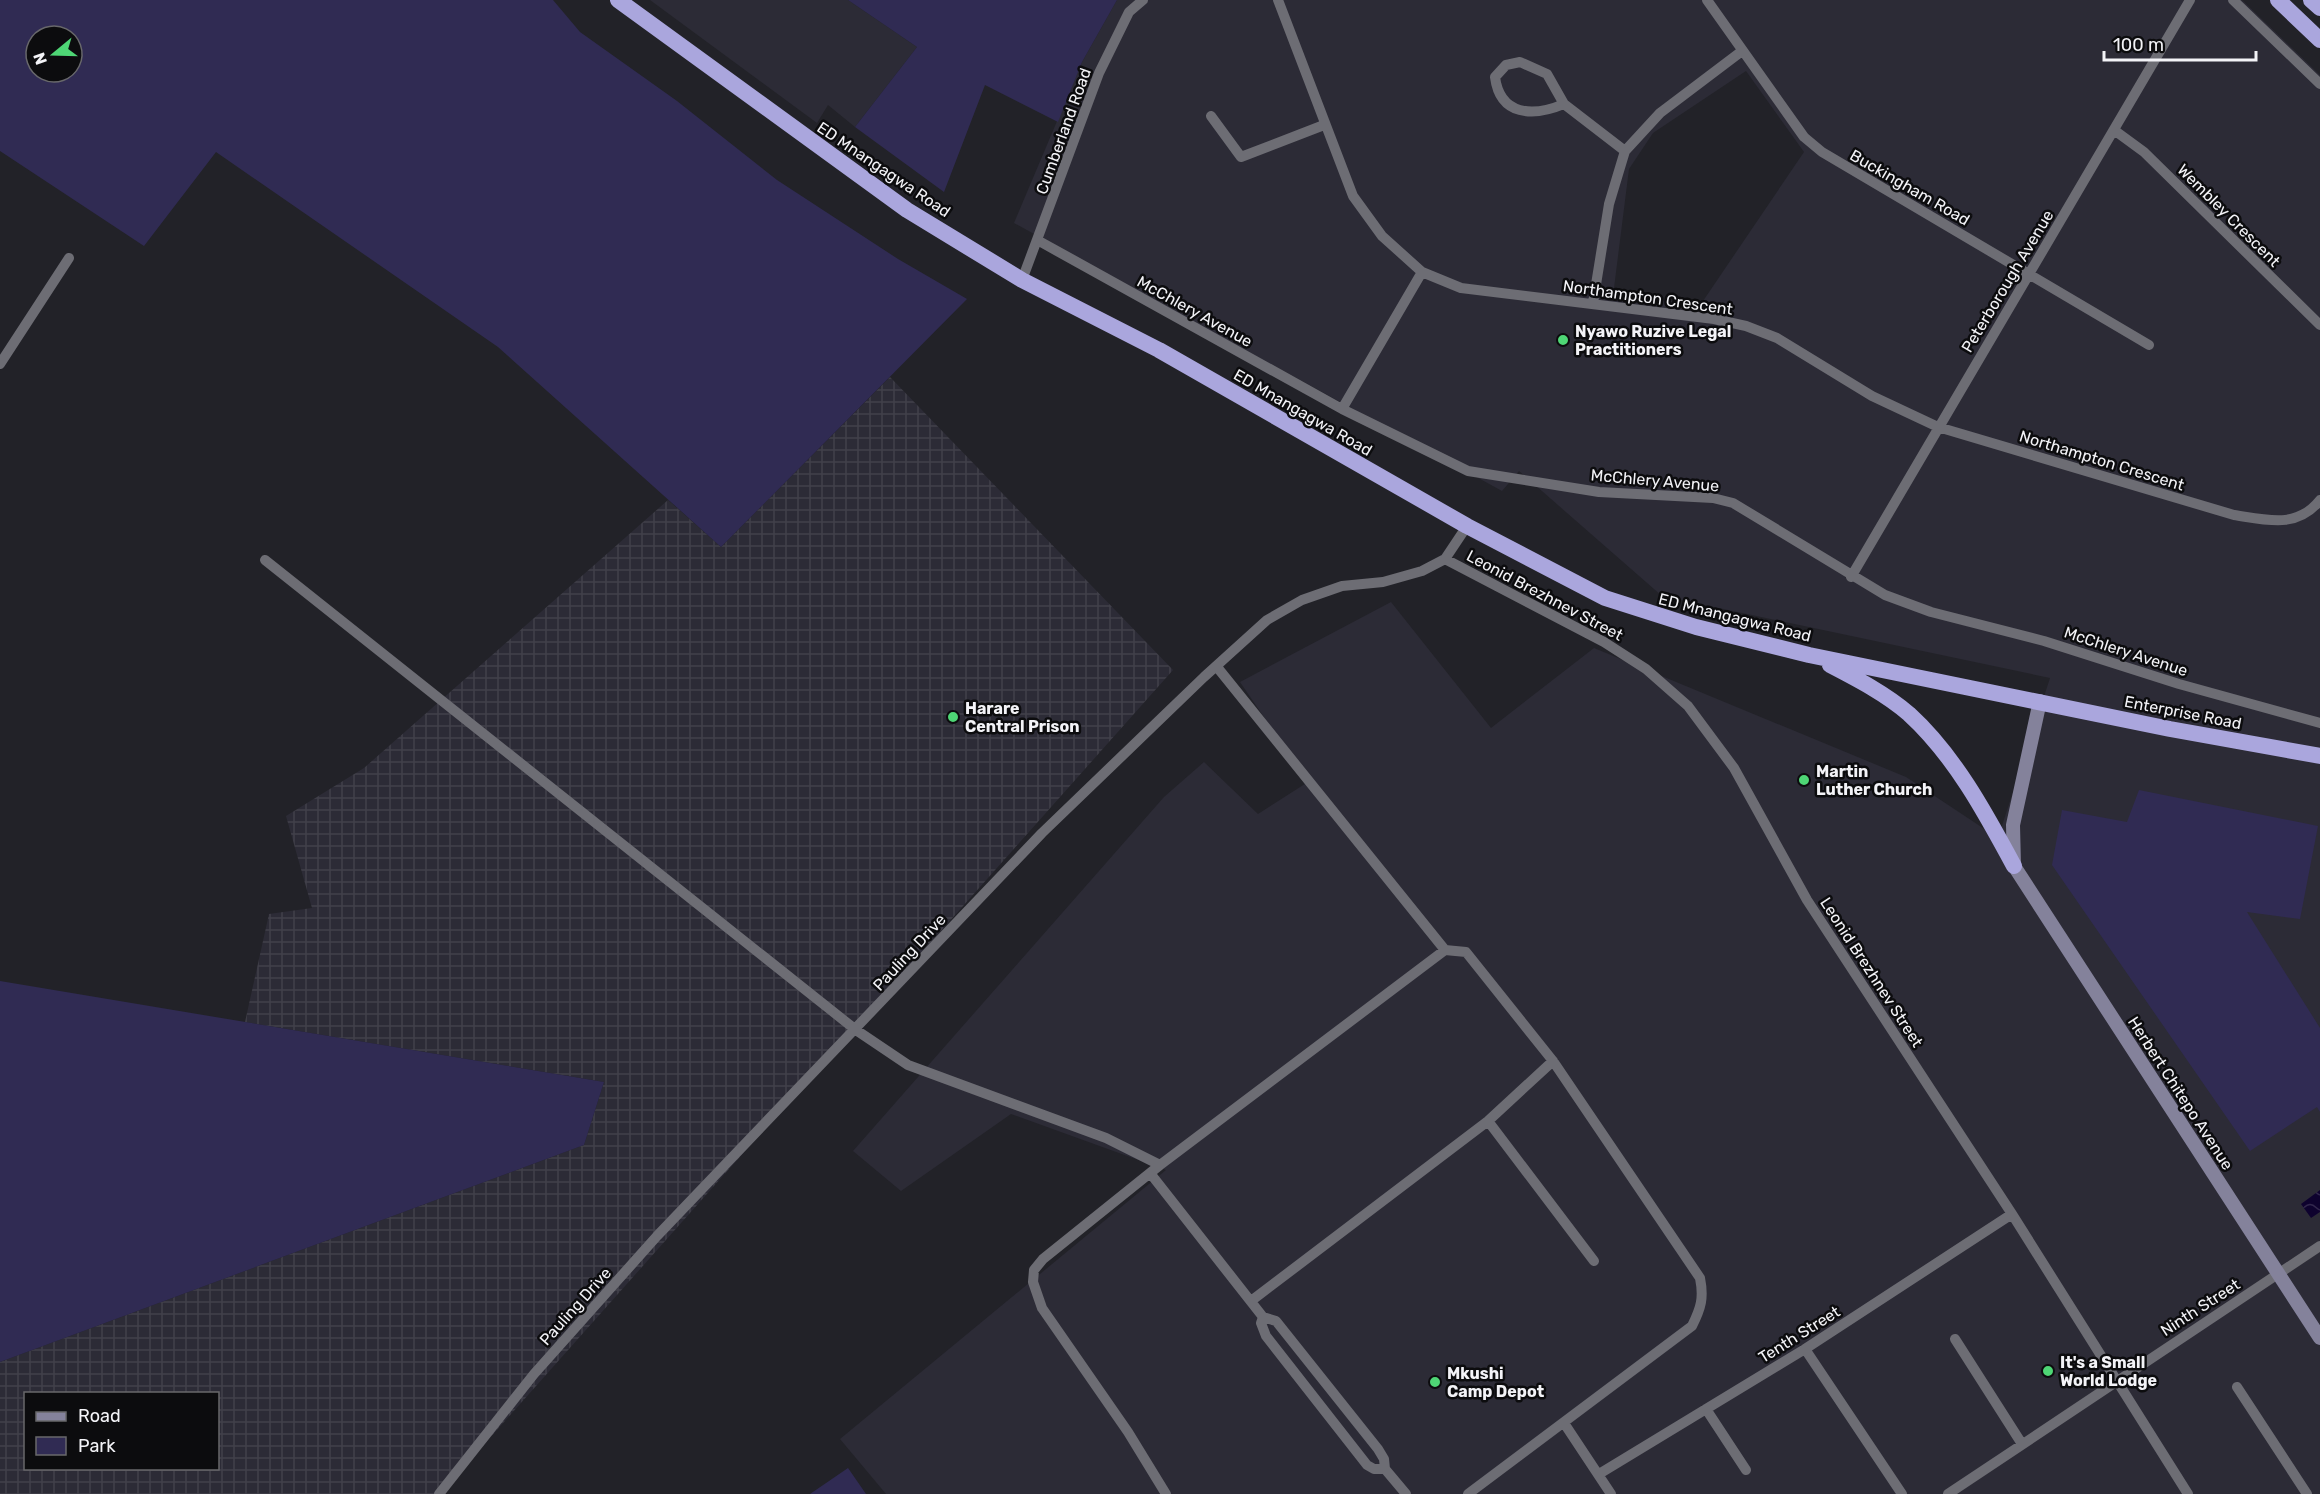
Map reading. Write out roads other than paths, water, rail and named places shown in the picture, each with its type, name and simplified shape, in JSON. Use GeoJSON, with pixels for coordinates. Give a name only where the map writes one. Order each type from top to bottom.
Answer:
{"type":"FeatureCollection","features":[{"type":"Feature","properties":{"kind":"highway","name":"ED Mnangagwa Road"},"geometry":{"type":"LineString","coordinates":[[618,0],[888,196],[1022,280],[1159,350],[1467,526],[1605,598],[1684,624],[1809,655],[2040,701]]}},
{"type":"Feature","properties":{"kind":"highway"},"geometry":{"type":"LineString","coordinates":[[2278,0],[2320,40]]}},
{"type":"Feature","properties":{"kind":"highway"},"geometry":{"type":"LineString","coordinates":[[2311,0],[2320,8]]}},
{"type":"Feature","properties":{"kind":"highway"},"geometry":{"type":"LineString","coordinates":[[1809,655],[1875,690],[1908,714],[1924,730],[1983,808],[2013,866]]}},
{"type":"Feature","properties":{"kind":"highway","name":"Enterprise Road"},"geometry":{"type":"LineString","coordinates":[[2040,701],[2170,729],[2320,756]]}},
{"type":"Feature","properties":{"kind":"main road"},"geometry":{"type":"LineString","coordinates":[[2013,866],[2013,825],[2040,701]]}},
{"type":"Feature","properties":{"kind":"main road","name":"Herbert Chitepo Avenue"},"geometry":{"type":"LineString","coordinates":[[2013,866],[2320,1338]]}},
{"type":"Feature","properties":{"kind":"street","name":"Cumberland Road"},"geometry":{"type":"LineString","coordinates":[[1022,280],[1099,73],[1129,12],[1143,0]]}},
{"type":"Feature","properties":{"kind":"street","name":"Northampton Crescent"},"geometry":{"type":"LineString","coordinates":[[1278,0],[1353,196],[1382,236],[1422,272],[1461,288],[1714,319],[1746,326],[1777,338],[1872,396],[1938,427],[2235,515],[2280,522],[2298,518],[2313,509],[2320,500]]}},
{"type":"Feature","properties":{"kind":"street","name":"Buckingham Road"},"geometry":{"type":"LineString","coordinates":[[1707,0],[1804,137],[1822,152],[2149,345]]}},
{"type":"Feature","properties":{"kind":"street","name":"Peterborough Avenue"},"geometry":{"type":"LineString","coordinates":[[1851,577],[2190,0]]}},
{"type":"Feature","properties":{"kind":"street"},"geometry":{"type":"LineString","coordinates":[[2233,0],[2320,84]]}},
{"type":"Feature","properties":{"kind":"street"},"geometry":{"type":"LineString","coordinates":[[1593,303],[1609,204],[1625,151],[1660,113],[1742,51]]}},
{"type":"Feature","properties":{"kind":"street"},"geometry":{"type":"LineString","coordinates":[[1564,104],[1533,113],[1517,110],[1506,104],[1497,91],[1495,77],[1506,65],[1520,62],[1547,74],[1564,104],[1625,151]]}},
{"type":"Feature","properties":{"kind":"street"},"geometry":{"type":"LineString","coordinates":[[1210,116],[1241,157],[1324,125]]}},
{"type":"Feature","properties":{"kind":"street","name":"Wembley Crescent"},"geometry":{"type":"LineString","coordinates":[[2114,130],[2144,152],[2320,325]]}},
{"type":"Feature","properties":{"kind":"street","name":"McChlery Avenue"},"geometry":{"type":"LineString","coordinates":[[1038,240],[1342,410],[1468,471],[1599,492],[1713,498],[1733,503],[1851,577],[1885,595],[1931,612],[2044,640],[2179,684],[2320,723]]}},
{"type":"Feature","properties":{"kind":"street"},"geometry":{"type":"LineString","coordinates":[[0,364],[69,258]]}},
{"type":"Feature","properties":{"kind":"street"},"geometry":{"type":"LineString","coordinates":[[1342,410],[1422,272]]}},
{"type":"Feature","properties":{"kind":"street"},"geometry":{"type":"LineString","coordinates":[[1445,559],[1467,526]]}},
{"type":"Feature","properties":{"kind":"street","name":"Pauling Drive"},"geometry":{"type":"LineString","coordinates":[[439,1494],[534,1374],[657,1236],[1042,833],[1267,620],[1302,600],[1342,586],[1383,582],[1422,571],[1445,559]]}},
{"type":"Feature","properties":{"kind":"street","name":"Leonid Brezhnev Street"},"geometry":{"type":"LineString","coordinates":[[1445,559],[1604,642],[1646,669],[1688,706],[1734,768],[1807,900],[2012,1214],[2188,1494]]}},
{"type":"Feature","properties":{"kind":"street"},"geometry":{"type":"LineString","coordinates":[[265,560],[856,1030],[908,1065],[1106,1138],[1160,1165]]}},
{"type":"Feature","properties":{"kind":"street"},"geometry":{"type":"LineString","coordinates":[[1217,667],[1445,950]]}},
{"type":"Feature","properties":{"kind":"street"},"geometry":{"type":"LineString","coordinates":[[1166,1494],[1128,1432],[1042,1308],[1033,1282],[1034,1270],[1043,1259],[1160,1165],[1445,950],[1466,952],[1553,1061],[1700,1278],[1703,1293],[1702,1307],[1692,1326],[1468,1494]]}},
{"type":"Feature","properties":{"kind":"street"},"geometry":{"type":"LineString","coordinates":[[1251,1302],[1488,1121],[1553,1061]]}},
{"type":"Feature","properties":{"kind":"street"},"geometry":{"type":"LineString","coordinates":[[1488,1121],[1594,1261]]}},
{"type":"Feature","properties":{"kind":"street"},"geometry":{"type":"LineString","coordinates":[[1150,1173],[1263,1317],[1276,1321],[1382,1455],[1385,1469],[1406,1494]]}},
{"type":"Feature","properties":{"kind":"street","name":"Tenth Street"},"geometry":{"type":"LineString","coordinates":[[1599,1474],[1805,1349],[2012,1214]]}},
{"type":"Feature","properties":{"kind":"street","name":"Ninth Street"},"geometry":{"type":"LineString","coordinates":[[1948,1494],[2320,1246]]}},
{"type":"Feature","properties":{"kind":"street"},"geometry":{"type":"LineString","coordinates":[[1263,1317],[1261,1323],[1266,1336],[1367,1465],[1374,1469],[1385,1469]]}},
{"type":"Feature","properties":{"kind":"street"},"geometry":{"type":"LineString","coordinates":[[1955,1339],[2022,1444]]}},
{"type":"Feature","properties":{"kind":"street"},"geometry":{"type":"LineString","coordinates":[[1805,1349],[1902,1494]]}},
{"type":"Feature","properties":{"kind":"street"},"geometry":{"type":"LineString","coordinates":[[2237,1387],[2307,1494]]}},
{"type":"Feature","properties":{"kind":"street"},"geometry":{"type":"LineString","coordinates":[[1332,1419],[1344,1408]]}},
{"type":"Feature","properties":{"kind":"street"},"geometry":{"type":"LineString","coordinates":[[1706,1409],[1746,1470]]}},
{"type":"Feature","properties":{"kind":"street"},"geometry":{"type":"LineString","coordinates":[[1564,1423],[1611,1494]]}},
{"type":"Feature","properties":{"kind":"water"},"geometry":{"type":"Polygon","coordinates":[[[2320,1190],[2320,1212],[2311,1218],[2301,1204],[2320,1190]]]}},
{"type":"Feature","properties":{"kind":"place","name":"Nyawo Ruzive Legal Practitioners"},"geometry":{"type":"Point","coordinates":[1563,340]}},
{"type":"Feature","properties":{"kind":"place","name":"Harare Central Prison"},"geometry":{"type":"Point","coordinates":[953,717]}},
{"type":"Feature","properties":{"kind":"place","name":"Martin Luther Church"},"geometry":{"type":"Point","coordinates":[1804,780]}},
{"type":"Feature","properties":{"kind":"place","name":"It's a Small World Lodge"},"geometry":{"type":"Point","coordinates":[2048,1371]}},
{"type":"Feature","properties":{"kind":"place","name":"Mkushi Camp Depot"},"geometry":{"type":"Point","coordinates":[1435,1382]}}]}
